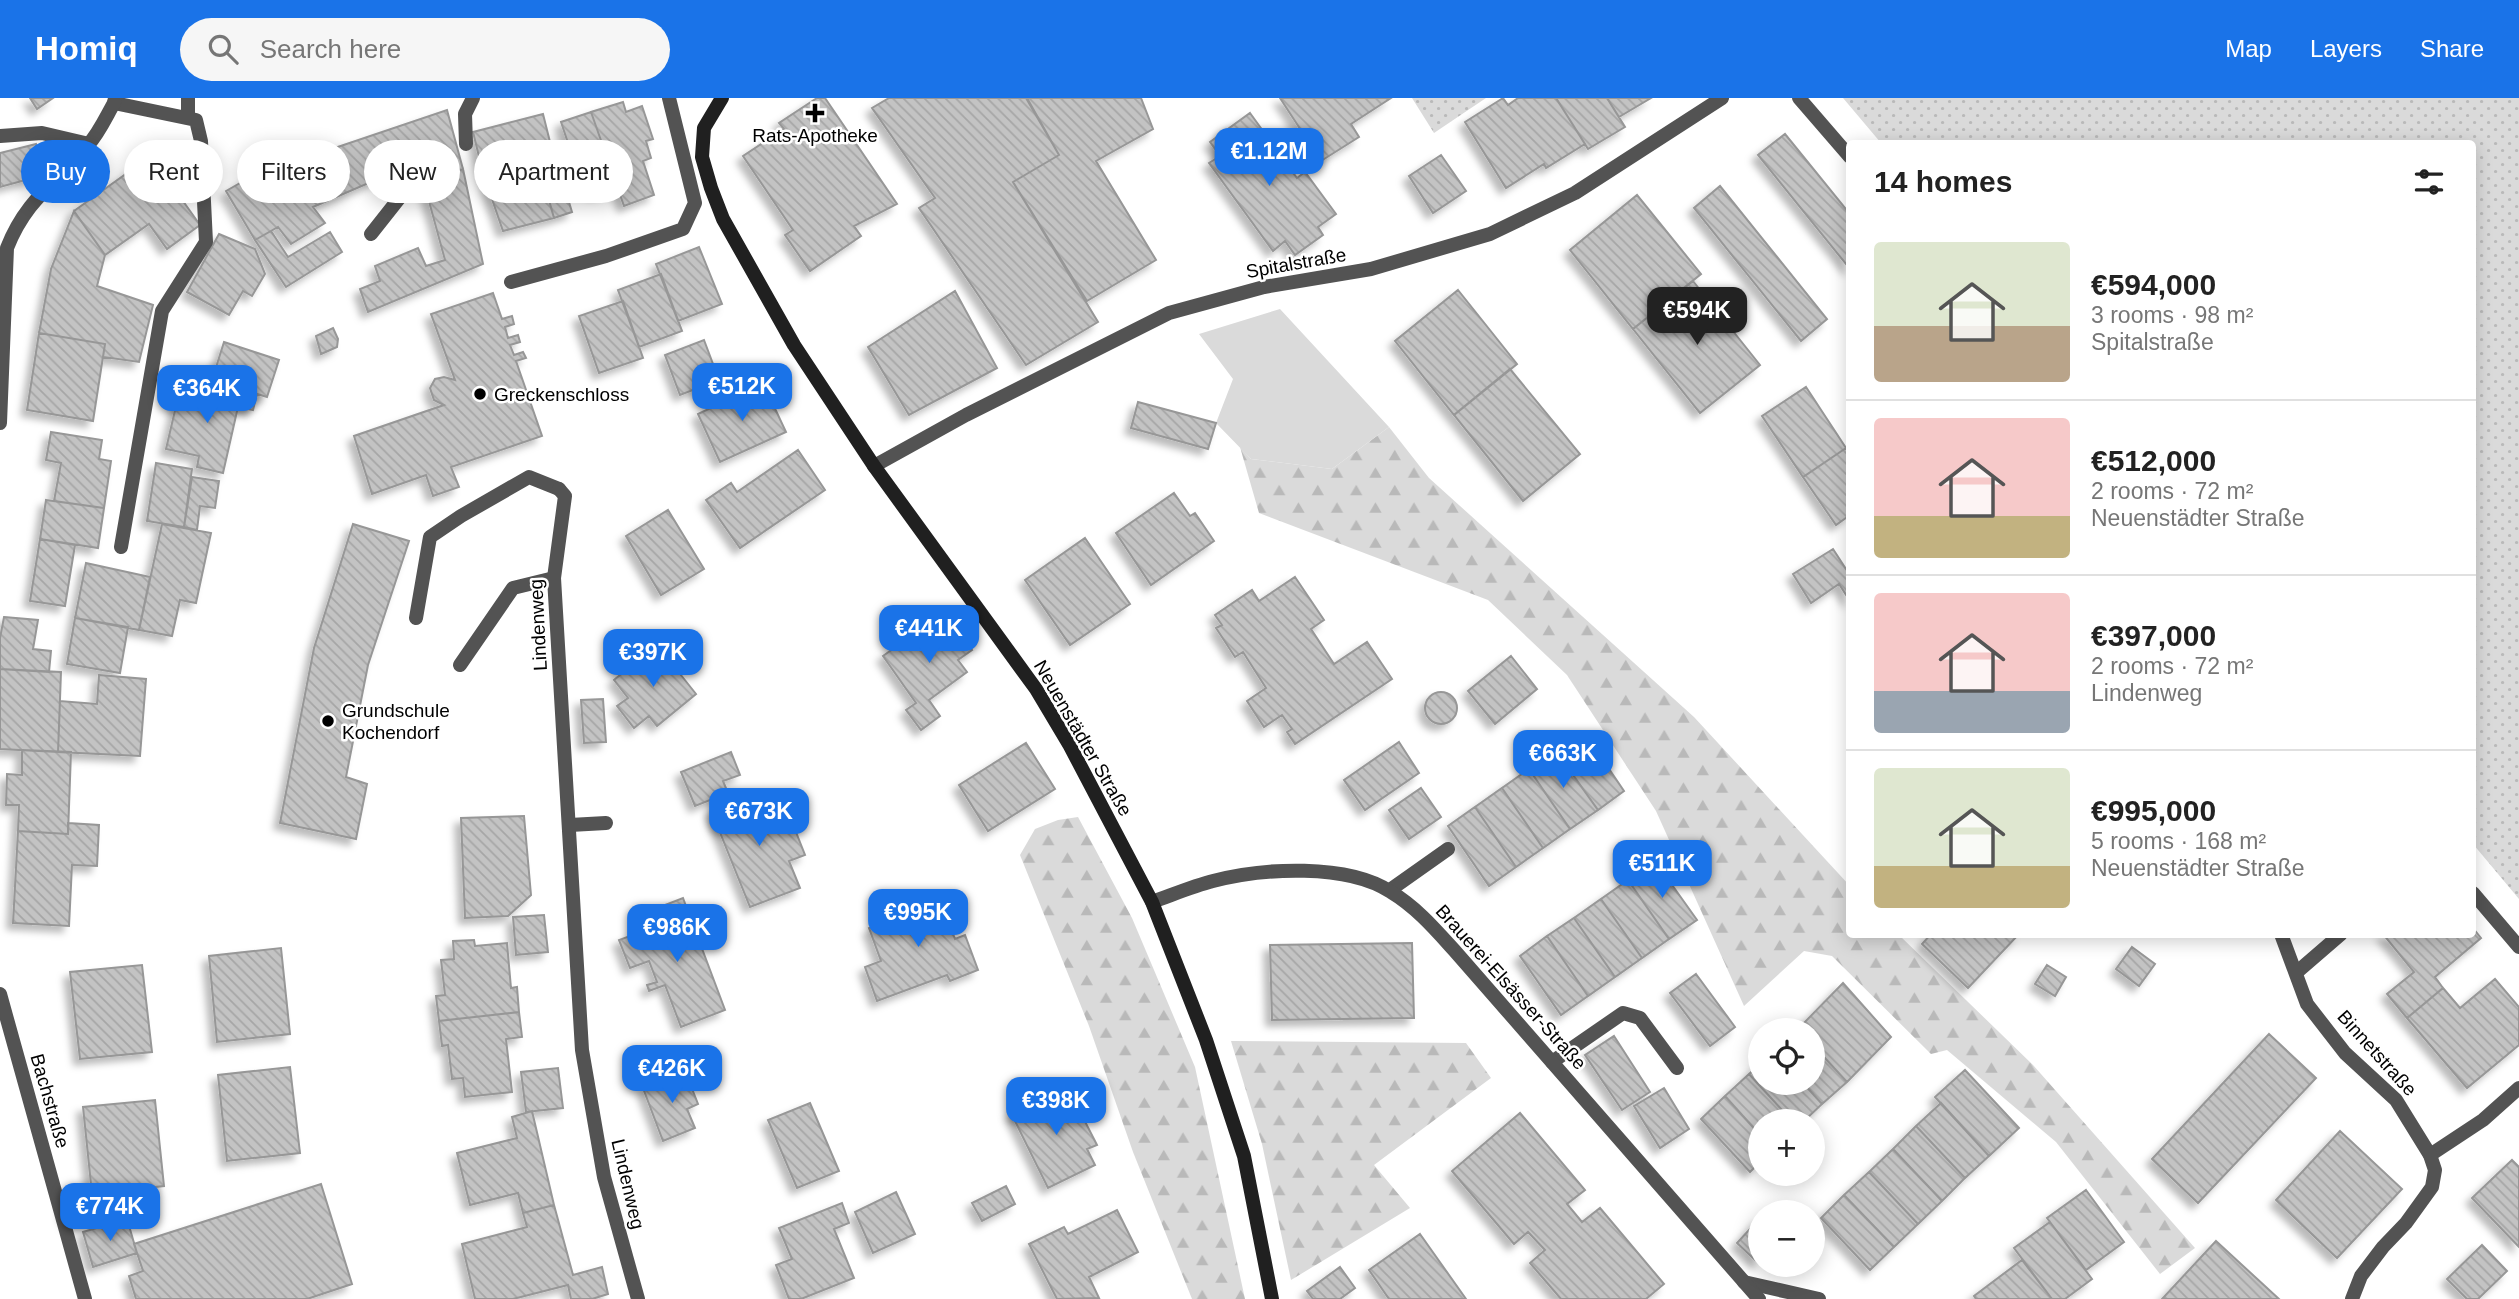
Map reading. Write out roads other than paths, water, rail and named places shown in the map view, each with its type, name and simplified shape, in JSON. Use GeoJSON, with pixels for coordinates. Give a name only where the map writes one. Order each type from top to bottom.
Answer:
{"type":"FeatureCollection","features":[{"type":"Feature","properties":{"kind":"main road","name":"Neuenstädter Straße"},"geometry":{"type":"LineString","coordinates":[[721,98],[704,128],[702,157],[710,188],[723,219],[794,345],[874,466],[1036,689],[1070,746],[1152,902],[1206,1040],[1244,1156],[1272,1299]]}},
{"type":"Feature","properties":{"kind":"street"},"geometry":{"type":"LineString","coordinates":[[188,98],[188,118]]}},
{"type":"Feature","properties":{"kind":"street"},"geometry":{"type":"LineString","coordinates":[[462,146],[465,114],[472,98]]}},
{"type":"Feature","properties":{"kind":"street"},"geometry":{"type":"LineString","coordinates":[[511,282],[606,256],[683,229],[695,203],[669,98]]}},
{"type":"Feature","properties":{"kind":"street","name":"Spitalstraße"},"geometry":{"type":"LineString","coordinates":[[874,466],[966,415],[1169,313],[1264,287],[1371,269],[1490,234],[1575,193],[1722,98]]}},
{"type":"Feature","properties":{"kind":"street"},"geometry":{"type":"LineString","coordinates":[[1800,98],[1846,152]]}},
{"type":"Feature","properties":{"kind":"street"},"geometry":{"type":"LineString","coordinates":[[91,140],[115,101],[197,120],[201,141],[206,242],[162,310],[121,547]]}},
{"type":"Feature","properties":{"kind":"street"},"geometry":{"type":"LineString","coordinates":[[0,136],[42,133],[72,140]]}},
{"type":"Feature","properties":{"kind":"street"},"geometry":{"type":"LineString","coordinates":[[0,423],[4,248],[31,203]]}},
{"type":"Feature","properties":{"kind":"street"},"geometry":{"type":"LineString","coordinates":[[371,234],[396,203]]}},
{"type":"Feature","properties":{"kind":"street","name":"Lindenweg"},"geometry":{"type":"LineString","coordinates":[[416,618],[430,537],[529,477],[559,489],[565,496],[554,578],[582,1050],[604,1178],[638,1299]]}},
{"type":"Feature","properties":{"kind":"street"},"geometry":{"type":"LineString","coordinates":[[460,665],[513,588],[554,578]]}},
{"type":"Feature","properties":{"kind":"street"},"geometry":{"type":"LineString","coordinates":[[570,825],[606,823]]}},
{"type":"Feature","properties":{"kind":"street"},"geometry":{"type":"LineString","coordinates":[[1390,890],[1448,849]]}},
{"type":"Feature","properties":{"kind":"street","name":"Brauerei-Elsässer-Straße"},"geometry":{"type":"LineString","coordinates":[[1152,902],[1215,880],[1270,872],[1315,872],[1354,876],[1390,890],[1424,917],[1759,1299]]}},
{"type":"Feature","properties":{"kind":"street"},"geometry":{"type":"LineString","coordinates":[[2476,897],[2519,947]]}},
{"type":"Feature","properties":{"kind":"street","name":"Binnetstraße"},"geometry":{"type":"LineString","coordinates":[[2283,938],[2307,1004],[2345,1053],[2396,1100],[2430,1155]]}},
{"type":"Feature","properties":{"kind":"street"},"geometry":{"type":"LineString","coordinates":[[2297,972],[2336,938]]}},
{"type":"Feature","properties":{"kind":"street","name":"Bachstraße"},"geometry":{"type":"LineString","coordinates":[[0,994],[85,1299]]}},
{"type":"Feature","properties":{"kind":"street"},"geometry":{"type":"LineString","coordinates":[[1552,1062],[1623,1013],[1640,1018],[1677,1068]]}},
{"type":"Feature","properties":{"kind":"street"},"geometry":{"type":"LineString","coordinates":[[2351,1299],[2361,1276],[2406,1223],[2432,1187],[2435,1170],[2430,1155],[2483,1120],[2519,1088]]}},
{"type":"Feature","properties":{"kind":"street"},"geometry":{"type":"LineString","coordinates":[[1744,1282],[1819,1299]]}},
{"type":"Feature","properties":{"kind":"place","name":"Rats-Apotheke"},"geometry":{"type":"Point","coordinates":[815,113]}},
{"type":"Feature","properties":{"kind":"place","name":"Greckenschloss"},"geometry":{"type":"Point","coordinates":[480,394]}},
{"type":"Feature","properties":{"kind":"place","name":"Grundschule Kochendorf"},"geometry":{"type":"Point","coordinates":[328,721]}}]}
